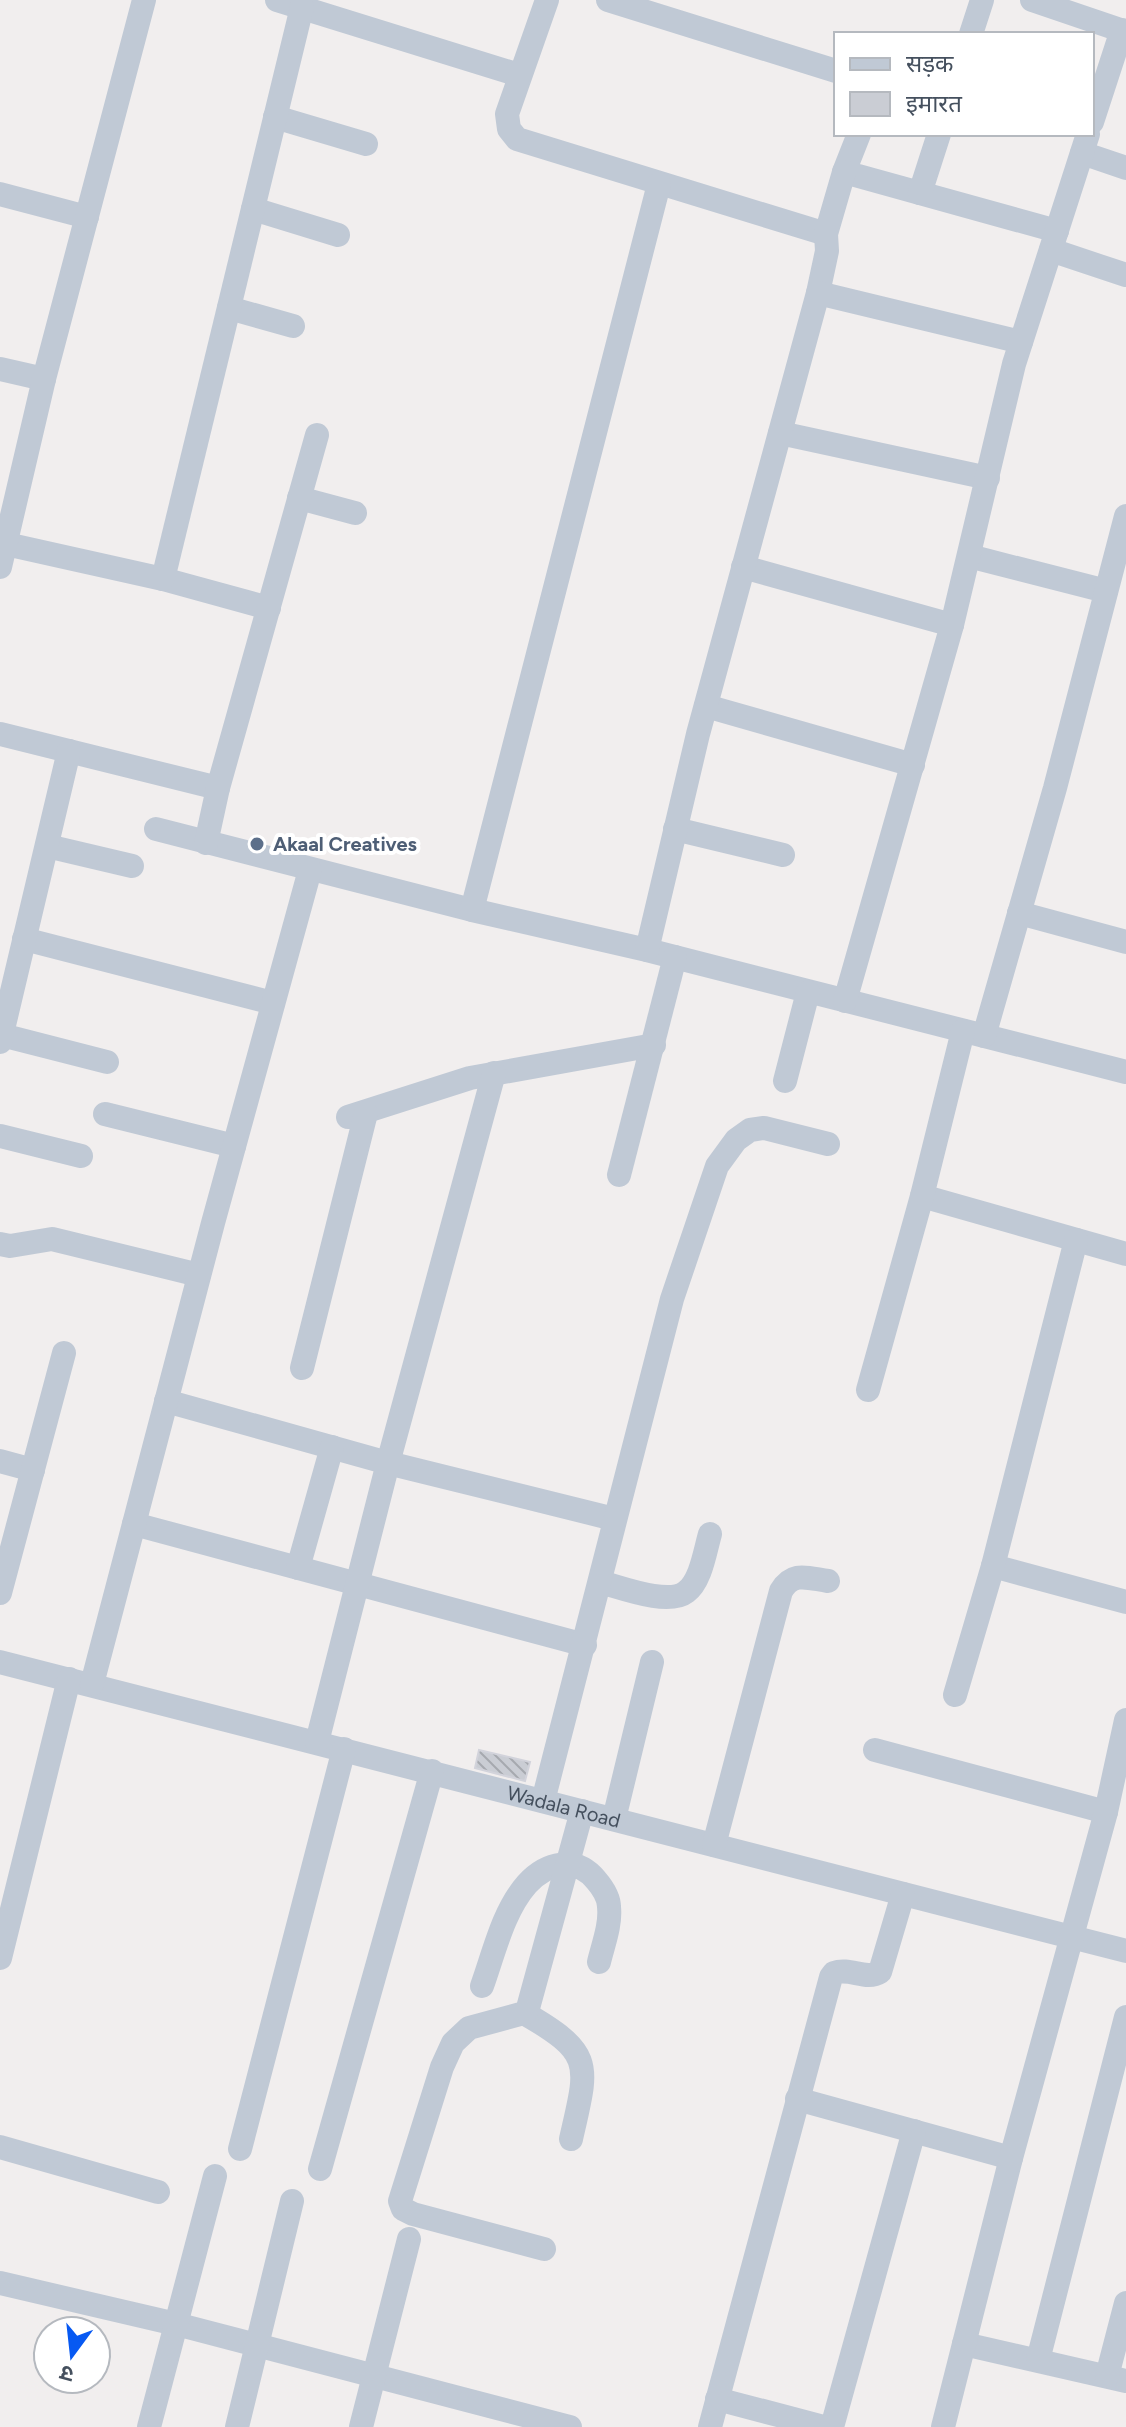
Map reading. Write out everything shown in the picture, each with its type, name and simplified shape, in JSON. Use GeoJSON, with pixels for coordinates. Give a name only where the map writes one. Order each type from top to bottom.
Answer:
{"type":"FeatureCollection","features":[{"type":"Feature","properties":{"kind":"street"},"geometry":{"type":"LineString","coordinates":[[144,0],[44,379],[3,556],[163,579],[269,608]]}},
{"type":"Feature","properties":{"kind":"street"},"geometry":{"type":"LineString","coordinates":[[277,0],[519,75]]}},
{"type":"Feature","properties":{"kind":"street"},"geometry":{"type":"LineString","coordinates":[[547,0],[507,114],[509,129],[517,139],[826,234]]}},
{"type":"Feature","properties":{"kind":"street"},"geometry":{"type":"LineString","coordinates":[[608,0],[834,70]]}},
{"type":"Feature","properties":{"kind":"street"},"geometry":{"type":"LineString","coordinates":[[972,32],[982,0]]}},
{"type":"Feature","properties":{"kind":"street"},"geometry":{"type":"LineString","coordinates":[[1032,0],[1124,31],[1094,116]]}},
{"type":"Feature","properties":{"kind":"street"},"geometry":{"type":"LineString","coordinates":[[163,579],[302,7]]}},
{"type":"Feature","properties":{"kind":"street"},"geometry":{"type":"LineString","coordinates":[[275,117],[366,144]]}},
{"type":"Feature","properties":{"kind":"street"},"geometry":{"type":"LineString","coordinates":[[647,950],[706,706],[818,293],[827,251],[826,234],[858,136]]}},
{"type":"Feature","properties":{"kind":"street"},"geometry":{"type":"LineString","coordinates":[[920,193],[938,136]]}},
{"type":"Feature","properties":{"kind":"street"},"geometry":{"type":"LineString","coordinates":[[845,1001],[952,625],[1021,342],[1085,144],[1126,168]]}},
{"type":"Feature","properties":{"kind":"street"},"geometry":{"type":"LineString","coordinates":[[844,172],[920,193],[1054,240],[1126,275]]}},
{"type":"Feature","properties":{"kind":"street"},"geometry":{"type":"LineString","coordinates":[[472,910],[659,184]]}},
{"type":"Feature","properties":{"kind":"street"},"geometry":{"type":"LineString","coordinates":[[0,194],[87,217]]}},
{"type":"Feature","properties":{"kind":"street"},"geometry":{"type":"LineString","coordinates":[[253,209],[338,235]]}},
{"type":"Feature","properties":{"kind":"street"},"geometry":{"type":"LineString","coordinates":[[818,293],[1021,342]]}},
{"type":"Feature","properties":{"kind":"street"},"geometry":{"type":"LineString","coordinates":[[229,308],[293,326]]}},
{"type":"Feature","properties":{"kind":"street"},"geometry":{"type":"LineString","coordinates":[[0,369],[44,379]]}},
{"type":"Feature","properties":{"kind":"street"},"geometry":{"type":"LineString","coordinates":[[780,433],[988,478]]}},
{"type":"Feature","properties":{"kind":"street"},"geometry":{"type":"LineString","coordinates":[[206,843],[218,788],[317,435]]}},
{"type":"Feature","properties":{"kind":"street"},"geometry":{"type":"LineString","coordinates":[[299,498],[355,513]]}},
{"type":"Feature","properties":{"kind":"street"},"geometry":{"type":"LineString","coordinates":[[868,1390],[922,1196],[974,1034],[1019,913],[1126,516]]}},
{"type":"Feature","properties":{"kind":"street"},"geometry":{"type":"LineString","coordinates":[[969,556],[1106,591]]}},
{"type":"Feature","properties":{"kind":"street"},"geometry":{"type":"LineString","coordinates":[[743,567],[952,625]]}},
{"type":"Feature","properties":{"kind":"street"},"geometry":{"type":"LineString","coordinates":[[706,706],[913,765]]}},
{"type":"Feature","properties":{"kind":"street"},"geometry":{"type":"LineString","coordinates":[[0,734],[218,788]]}},
{"type":"Feature","properties":{"kind":"street"},"geometry":{"type":"LineString","coordinates":[[69,751],[1,1039],[107,1062]]}},
{"type":"Feature","properties":{"kind":"street"},"geometry":{"type":"LineString","coordinates":[[156,829],[1126,1072]]}},
{"type":"Feature","properties":{"kind":"street"},"geometry":{"type":"LineString","coordinates":[[675,829],[783,855]]}},
{"type":"Feature","properties":{"kind":"street"},"geometry":{"type":"LineString","coordinates":[[47,846],[132,866]]}},
{"type":"Feature","properties":{"kind":"street"},"geometry":{"type":"LineString","coordinates":[[0,1958],[81,1682],[134,1524],[310,870]]}},
{"type":"Feature","properties":{"kind":"street"},"geometry":{"type":"LineString","coordinates":[[1019,913],[1126,942]]}},
{"type":"Feature","properties":{"kind":"street"},"geometry":{"type":"LineString","coordinates":[[24,939],[273,1003]]}},
{"type":"Feature","properties":{"kind":"street"},"geometry":{"type":"LineString","coordinates":[[619,1175],[675,957]]}},
{"type":"Feature","properties":{"kind":"street"},"geometry":{"type":"LineString","coordinates":[[785,1081],[808,992]]}},
{"type":"Feature","properties":{"kind":"street"},"geometry":{"type":"LineString","coordinates":[[302,1368],[357,1115],[470,1078],[654,1045]]}},
{"type":"Feature","properties":{"kind":"street"},"geometry":{"type":"LineString","coordinates":[[317,1742],[388,1463],[494,1073]]}},
{"type":"Feature","properties":{"kind":"street"},"geometry":{"type":"LineString","coordinates":[[105,1114],[234,1146]]}},
{"type":"Feature","properties":{"kind":"street"},"geometry":{"type":"LineString","coordinates":[[543,1801],[672,1299],[717,1166],[724,1153],[750,1130],[764,1128],[828,1144]]}},
{"type":"Feature","properties":{"kind":"street"},"geometry":{"type":"LineString","coordinates":[[0,1136],[81,1156]]}},
{"type":"Feature","properties":{"kind":"street"},"geometry":{"type":"LineString","coordinates":[[922,1196],[1126,1254]]}},
{"type":"Feature","properties":{"kind":"street"},"geometry":{"type":"LineString","coordinates":[[0,1244],[10,1246],[52,1239],[199,1275]]}},
{"type":"Feature","properties":{"kind":"street"},"geometry":{"type":"LineString","coordinates":[[955,1695],[993,1566],[1076,1240]]}},
{"type":"Feature","properties":{"kind":"street"},"geometry":{"type":"LineString","coordinates":[[0,1593],[64,1353]]}},
{"type":"Feature","properties":{"kind":"street"},"geometry":{"type":"LineString","coordinates":[[166,1401],[388,1463],[614,1519]]}},
{"type":"Feature","properties":{"kind":"street"},"geometry":{"type":"LineString","coordinates":[[298,1568],[332,1447]]}},
{"type":"Feature","properties":{"kind":"street"},"geometry":{"type":"LineString","coordinates":[[0,1461],[33,1470]]}},
{"type":"Feature","properties":{"kind":"street"},"geometry":{"type":"LineString","coordinates":[[134,1524],[585,1645]]}},
{"type":"Feature","properties":{"kind":"street"},"geometry":{"type":"LineString","coordinates":[[600,1582],[669,1598],[679,1596],[693,1584],[710,1534]]}},
{"type":"Feature","properties":{"kind":"street"},"geometry":{"type":"LineString","coordinates":[[993,1566],[1126,1602]]}},
{"type":"Feature","properties":{"kind":"street"},"geometry":{"type":"LineString","coordinates":[[714,1845],[781,1591],[787,1580],[794,1578],[828,1581]]}},
{"type":"Feature","properties":{"kind":"street","name":"Wadala Road"},"geometry":{"type":"LineString","coordinates":[[0,1662],[1126,1951]]}},
{"type":"Feature","properties":{"kind":"street"},"geometry":{"type":"LineString","coordinates":[[614,1819],[652,1662]]}},
{"type":"Feature","properties":{"kind":"street"},"geometry":{"type":"LineString","coordinates":[[943,2427],[1011,2158],[1120,1768],[1126,1720]]}},
{"type":"Feature","properties":{"kind":"street"},"geometry":{"type":"LineString","coordinates":[[240,2149],[344,1749]]}},
{"type":"Feature","properties":{"kind":"street"},"geometry":{"type":"LineString","coordinates":[[875,1750],[1106,1812]]}},
{"type":"Feature","properties":{"kind":"street"},"geometry":{"type":"LineString","coordinates":[[320,2169],[432,1771]]}},
{"type":"Feature","properties":{"kind":"street"},"geometry":{"type":"LineString","coordinates":[[524,2013],[531,1999],[582,1811]]}},
{"type":"Feature","properties":{"kind":"street"},"geometry":{"type":"LineString","coordinates":[[482,1986],[518,1895],[543,1870],[568,1863],[592,1875],[610,1906],[599,1962]]}},
{"type":"Feature","properties":{"kind":"street"},"geometry":{"type":"LineString","coordinates":[[710,2427],[831,1977],[845,1970],[871,1976],[880,1972],[903,1894]]}},
{"type":"Feature","properties":{"kind":"street"},"geometry":{"type":"LineString","coordinates":[[544,2249],[403,2209],[400,2201],[442,2067],[453,2043],[469,2028],[524,2013],[565,2039],[579,2055],[584,2077],[571,2139]]}},
{"type":"Feature","properties":{"kind":"street"},"geometry":{"type":"LineString","coordinates":[[1038,2360],[1126,2017]]}},
{"type":"Feature","properties":{"kind":"street"},"geometry":{"type":"LineString","coordinates":[[797,2099],[1011,2158]]}},
{"type":"Feature","properties":{"kind":"street"},"geometry":{"type":"LineString","coordinates":[[832,2427],[914,2131]]}},
{"type":"Feature","properties":{"kind":"street"},"geometry":{"type":"LineString","coordinates":[[0,2147],[158,2192]]}},
{"type":"Feature","properties":{"kind":"street"},"geometry":{"type":"LineString","coordinates":[[149,2427],[215,2176]]}},
{"type":"Feature","properties":{"kind":"street"},"geometry":{"type":"LineString","coordinates":[[237,2427],[292,2201]]}},
{"type":"Feature","properties":{"kind":"street"},"geometry":{"type":"LineString","coordinates":[[361,2427],[409,2239]]}},
{"type":"Feature","properties":{"kind":"street"},"geometry":{"type":"LineString","coordinates":[[0,2283],[374,2375],[498,2418],[570,2427]]}},
{"type":"Feature","properties":{"kind":"street"},"geometry":{"type":"LineString","coordinates":[[964,2344],[1116,2378],[1126,2303]]}},
{"type":"Feature","properties":{"kind":"street"},"geometry":{"type":"LineString","coordinates":[[717,2399],[824,2427]]}},
{"type":"Feature","properties":{"kind":"building"},"geometry":{"type":"Polygon","coordinates":[[[479,1750],[530,1762],[525,1781],[475,1768],[479,1750]]]}},
{"type":"Feature","properties":{"kind":"place","name":"Akaal Creatives"},"geometry":{"type":"Point","coordinates":[257,844]}}]}
